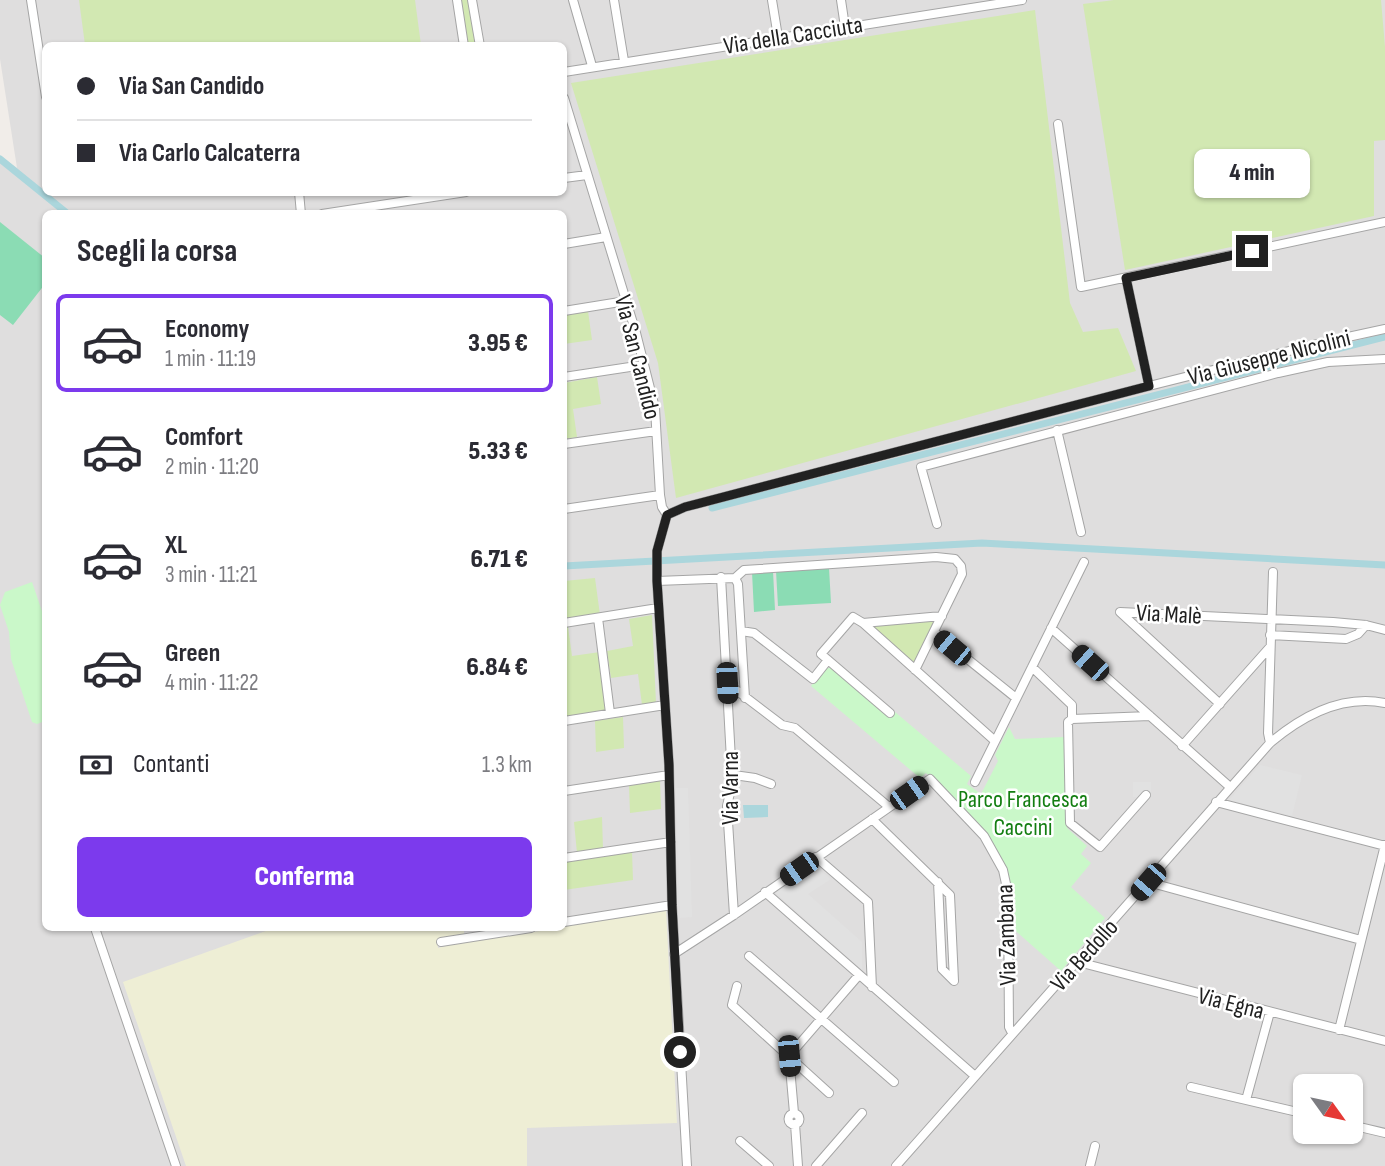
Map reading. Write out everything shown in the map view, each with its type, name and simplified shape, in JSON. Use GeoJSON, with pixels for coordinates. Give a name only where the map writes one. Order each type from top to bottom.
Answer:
{"type":"FeatureCollection","features":[{"type":"Feature","properties":{"kind":"street"},"geometry":{"type":"LineString","coordinates":[[31,0],[42,71]]}},
{"type":"Feature","properties":{"kind":"street"},"geometry":{"type":"LineString","coordinates":[[457,0],[463,42]]}},
{"type":"Feature","properties":{"kind":"street"},"geometry":{"type":"LineString","coordinates":[[472,0],[479,42]]}},
{"type":"Feature","properties":{"kind":"street"},"geometry":{"type":"LineString","coordinates":[[573,0],[592,66]]}},
{"type":"Feature","properties":{"kind":"street"},"geometry":{"type":"LineString","coordinates":[[614,0],[624,61]]}},
{"type":"Feature","properties":{"kind":"street"},"geometry":{"type":"LineString","coordinates":[[772,0],[778,37]]}},
{"type":"Feature","properties":{"kind":"street"},"geometry":{"type":"LineString","coordinates":[[841,0],[845,27]]}},
{"type":"Feature","properties":{"kind":"street","name":"Via della Cacciuta"},"geometry":{"type":"LineString","coordinates":[[567,71],[1022,0]]}},
{"type":"Feature","properties":{"kind":"street","name":"Via San Candido"},"geometry":{"type":"LineString","coordinates":[[567,119],[626,302],[655,408],[660,495],[667,515]]}},
{"type":"Feature","properties":{"kind":"street"},"geometry":{"type":"LineString","coordinates":[[1058,124],[1081,287],[1385,222]]}},
{"type":"Feature","properties":{"kind":"street"},"geometry":{"type":"LineString","coordinates":[[567,178],[587,175]]}},
{"type":"Feature","properties":{"kind":"street"},"geometry":{"type":"LineString","coordinates":[[348,210],[440,196]]}},
{"type":"Feature","properties":{"kind":"street"},"geometry":{"type":"LineString","coordinates":[[567,244],[606,237]]}},
{"type":"Feature","properties":{"kind":"street"},"geometry":{"type":"LineString","coordinates":[[1126,278],[1149,386]]}},
{"type":"Feature","properties":{"kind":"street"},"geometry":{"type":"LineString","coordinates":[[567,311],[626,302]]}},
{"type":"Feature","properties":{"kind":"street","name":"Via Giuseppe Nicolini"},"geometry":{"type":"LineString","coordinates":[[667,515],[685,507],[1149,386],[1325,342],[1385,330]]}},
{"type":"Feature","properties":{"kind":"street"},"geometry":{"type":"LineString","coordinates":[[937,523],[921,467],[1328,362],[1385,359]]}},
{"type":"Feature","properties":{"kind":"street"},"geometry":{"type":"LineString","coordinates":[[567,377],[643,365]]}},
{"type":"Feature","properties":{"kind":"street"},"geometry":{"type":"LineString","coordinates":[[1057,430],[1081,532]]}},
{"type":"Feature","properties":{"kind":"street"},"geometry":{"type":"LineString","coordinates":[[567,444],[656,431]]}},
{"type":"Feature","properties":{"kind":"street"},"geometry":{"type":"LineString","coordinates":[[567,509],[660,495]]}},
{"type":"Feature","properties":{"kind":"street"},"geometry":{"type":"LineString","coordinates":[[667,515],[657,551],[657,581],[669,775],[674,954],[687,1166]]}},
{"type":"Feature","properties":{"kind":"street"},"geometry":{"type":"LineString","coordinates":[[657,581],[735,578],[744,569],[950,558],[960,564],[962,574],[915,670]]}},
{"type":"Feature","properties":{"kind":"street"},"geometry":{"type":"LineString","coordinates":[[975,782],[1084,562]]}},
{"type":"Feature","properties":{"kind":"street"},"geometry":{"type":"LineString","coordinates":[[1270,743],[1268,733],[1273,572]]}},
{"type":"Feature","properties":{"kind":"street","name":"Via Varna"},"geometry":{"type":"LineString","coordinates":[[721,578],[734,775],[727,806],[734,915]]}},
{"type":"Feature","properties":{"kind":"street"},"geometry":{"type":"LineString","coordinates":[[735,578],[738,584],[745,698]]}},
{"type":"Feature","properties":{"kind":"street"},"geometry":{"type":"LineString","coordinates":[[567,623],[658,608]]}},
{"type":"Feature","properties":{"kind":"street","name":"Via Malè"},"geometry":{"type":"LineString","coordinates":[[1220,704],[1120,612],[1271,619]]}},
{"type":"Feature","properties":{"kind":"street"},"geometry":{"type":"LineString","coordinates":[[863,623],[942,616]]}},
{"type":"Feature","properties":{"kind":"street"},"geometry":{"type":"LineString","coordinates":[[890,713],[821,654],[853,617],[995,741]]}},
{"type":"Feature","properties":{"kind":"street"},"geometry":{"type":"LineString","coordinates":[[598,618],[610,713]]}},
{"type":"Feature","properties":{"kind":"street"},"geometry":{"type":"LineString","coordinates":[[1271,619],[1366,625],[1385,630]]}},
{"type":"Feature","properties":{"kind":"street"},"geometry":{"type":"LineString","coordinates":[[1270,635],[1346,639],[1358,634],[1366,625]]}},
{"type":"Feature","properties":{"kind":"street"},"geometry":{"type":"LineString","coordinates":[[1051,628],[1230,787]]}},
{"type":"Feature","properties":{"kind":"street"},"geometry":{"type":"LineString","coordinates":[[741,631],[754,633],[813,679],[828,660]]}},
{"type":"Feature","properties":{"kind":"street"},"geometry":{"type":"LineString","coordinates":[[934,632],[1016,698]]}},
{"type":"Feature","properties":{"kind":"street"},"geometry":{"type":"LineString","coordinates":[[1182,746],[1270,647]]}},
{"type":"Feature","properties":{"kind":"street"},"geometry":{"type":"LineString","coordinates":[[1032,667],[1072,705],[1072,719]]}},
{"type":"Feature","properties":{"kind":"street"},"geometry":{"type":"LineString","coordinates":[[674,954],[889,807],[795,728],[782,725],[727,683]]}},
{"type":"Feature","properties":{"kind":"street","name":"Via Bedollo"},"geometry":{"type":"LineString","coordinates":[[896,1166],[1270,743],[1311,713],[1359,702],[1385,703]]}},
{"type":"Feature","properties":{"kind":"street"},"geometry":{"type":"LineString","coordinates":[[567,720],[665,705]]}},
{"type":"Feature","properties":{"kind":"street"},"geometry":{"type":"LineString","coordinates":[[1146,795],[1100,847],[1070,823],[1068,722],[1072,719],[1150,716]]}},
{"type":"Feature","properties":{"kind":"street"},"geometry":{"type":"LineString","coordinates":[[567,791],[669,775]]}},
{"type":"Feature","properties":{"kind":"street"},"geometry":{"type":"LineString","coordinates":[[734,775],[771,784]]}},
{"type":"Feature","properties":{"kind":"street","name":"Via Zambana"},"geometry":{"type":"LineString","coordinates":[[889,807],[930,779],[984,836],[1003,870],[1008,893],[1009,1027],[1012,1033]]}},
{"type":"Feature","properties":{"kind":"street"},"geometry":{"type":"LineString","coordinates":[[1216,802],[1385,846],[1339,1030]]}},
{"type":"Feature","properties":{"kind":"street"},"geometry":{"type":"LineString","coordinates":[[872,818],[938,882],[950,895],[954,981],[942,969],[938,882]]}},
{"type":"Feature","properties":{"kind":"street"},"geometry":{"type":"LineString","coordinates":[[567,858],[671,842]]}},
{"type":"Feature","properties":{"kind":"street"},"geometry":{"type":"LineString","coordinates":[[816,857],[868,902],[872,987]]}},
{"type":"Feature","properties":{"kind":"street"},"geometry":{"type":"LineString","coordinates":[[1148,882],[1361,940]]}},
{"type":"Feature","properties":{"kind":"street"},"geometry":{"type":"LineString","coordinates":[[765,892],[975,1076]]}},
{"type":"Feature","properties":{"kind":"street"},"geometry":{"type":"LineString","coordinates":[[567,922],[672,905]]}},
{"type":"Feature","properties":{"kind":"street"},"geometry":{"type":"LineString","coordinates":[[96,931],[176,1166]]}},
{"type":"Feature","properties":{"kind":"street"},"geometry":{"type":"LineString","coordinates":[[441,942],[512,931]]}},
{"type":"Feature","properties":{"kind":"street"},"geometry":{"type":"LineString","coordinates":[[749,956],[894,1082]]}},
{"type":"Feature","properties":{"kind":"street","name":"Via Egna"},"geometry":{"type":"LineString","coordinates":[[1078,962],[1385,1041]]}},
{"type":"Feature","properties":{"kind":"street"},"geometry":{"type":"LineString","coordinates":[[799,1166],[795,1124],[799,1117],[794,1113],[789,1056],[859,975]]}},
{"type":"Feature","properties":{"kind":"street"},"geometry":{"type":"LineString","coordinates":[[737,986],[732,1005],[829,1093]]}},
{"type":"Feature","properties":{"kind":"street"},"geometry":{"type":"LineString","coordinates":[[1247,1100],[1270,1012]]}},
{"type":"Feature","properties":{"kind":"street"},"geometry":{"type":"LineString","coordinates":[[1191,1087],[1293,1111]]}},
{"type":"Feature","properties":{"kind":"street"},"geometry":{"type":"LineString","coordinates":[[816,1166],[862,1112]]}},
{"type":"Feature","properties":{"kind":"street"},"geometry":{"type":"LineString","coordinates":[[1363,1128],[1385,1133]]}},
{"type":"Feature","properties":{"kind":"street"},"geometry":{"type":"LineString","coordinates":[[740,1141],[769,1166]]}},
{"type":"Feature","properties":{"kind":"street"},"geometry":{"type":"LineString","coordinates":[[1090,1166],[1095,1146]]}},
{"type":"Feature","properties":{"kind":"shaded area"},"geometry":{"type":"Polygon","coordinates":[[[0,0],[1385,0],[1385,1166],[0,1166],[0,156],[17,168],[0,59],[0,0]]]}},
{"type":"Feature","properties":{"kind":"shaded area"},"geometry":{"type":"Polygon","coordinates":[[[1260,765],[1302,775],[1292,816],[1229,800],[1260,765]]]}},
{"type":"Feature","properties":{"kind":"shaded area"},"geometry":{"type":"Polygon","coordinates":[[[1133,782],[1151,782],[1151,797],[1133,797],[1133,782]]]}},
{"type":"Feature","properties":{"kind":"shaded area"},"geometry":{"type":"Polygon","coordinates":[[[676,788],[688,788],[692,917],[680,918],[676,788]]]}},
{"type":"Feature","properties":{"kind":"shaded area"},"geometry":{"type":"Polygon","coordinates":[[[814,866],[831,879],[808,894],[862,942],[862,970],[776,893],[814,866]]]}},
{"type":"Feature","properties":{"kind":"green space"},"geometry":{"type":"Polygon","coordinates":[[[79,0],[415,0],[421,42],[85,42],[79,0]]]}},
{"type":"Feature","properties":{"kind":"green space"},"geometry":{"type":"Polygon","coordinates":[[[460,0],[468,0],[476,42],[467,42],[460,0]]]}},
{"type":"Feature","properties":{"kind":"green space"},"geometry":{"type":"Polygon","coordinates":[[[1114,0],[1381,0],[1385,47],[1385,140],[1374,141],[1374,216],[1125,270],[1083,4],[1114,0]]]}},
{"type":"Feature","properties":{"kind":"green space"},"geometry":{"type":"Polygon","coordinates":[[[1035,10],[1070,303],[1083,332],[1118,328],[1136,371],[676,498],[658,363],[571,83],[1035,10]]]}},
{"type":"Feature","properties":{"kind":"green space"},"geometry":{"type":"Polygon","coordinates":[[[0,222],[42,256],[42,288],[13,325],[0,315],[0,222]]]}},
{"type":"Feature","properties":{"kind":"green space"},"geometry":{"type":"Polygon","coordinates":[[[588,311],[592,340],[567,344],[567,314],[588,311]]]}},
{"type":"Feature","properties":{"kind":"green space"},"geometry":{"type":"Polygon","coordinates":[[[597,377],[601,404],[573,409],[577,437],[567,439],[567,382],[597,377]]]}},
{"type":"Feature","properties":{"kind":"green space"},"geometry":{"type":"Polygon","coordinates":[[[829,568],[831,603],[778,606],[776,571],[829,568]]]}},
{"type":"Feature","properties":{"kind":"green space"},"geometry":{"type":"Polygon","coordinates":[[[773,571],[775,610],[754,612],[752,572],[773,571]]]}},
{"type":"Feature","properties":{"kind":"green space"},"geometry":{"type":"Polygon","coordinates":[[[595,578],[600,615],[567,620],[567,581],[595,578]]]}},
{"type":"Feature","properties":{"kind":"green space"},"geometry":{"type":"Polygon","coordinates":[[[32,582],[42,611],[42,722],[37,724],[32,722],[11,659],[9,632],[0,605],[5,592],[32,582]]]}},
{"type":"Feature","properties":{"kind":"green space"},"geometry":{"type":"Polygon","coordinates":[[[652,615],[656,703],[642,705],[638,674],[611,678],[607,651],[633,646],[629,619],[652,615]]]}},
{"type":"Feature","properties":{"kind":"green space"},"geometry":{"type":"Polygon","coordinates":[[[936,621],[914,663],[870,625],[936,621]]]}},
{"type":"Feature","properties":{"kind":"green space"},"geometry":{"type":"Polygon","coordinates":[[[567,627],[572,656],[600,652],[607,711],[567,718],[567,627]]]}},
{"type":"Feature","properties":{"kind":"green space","name":"Parco Francesca Caccini"},"geometry":{"type":"Polygon","coordinates":[[[831,667],[891,716],[895,712],[971,776],[967,784],[981,794],[998,761],[995,755],[1009,727],[1015,739],[1064,737],[1067,828],[1087,846],[1081,854],[1091,863],[1071,887],[1105,918],[1061,971],[1010,926],[1005,870],[970,816],[926,773],[920,778],[811,686],[825,669],[831,667]]]}},
{"type":"Feature","properties":{"kind":"green space"},"geometry":{"type":"Polygon","coordinates":[[[623,717],[624,748],[596,752],[595,721],[623,717]]]}},
{"type":"Feature","properties":{"kind":"green space"},"geometry":{"type":"Polygon","coordinates":[[[660,780],[661,809],[630,813],[629,785],[660,780]]]}},
{"type":"Feature","properties":{"kind":"green space"},"geometry":{"type":"Polygon","coordinates":[[[602,817],[603,849],[577,853],[574,822],[602,817]]]}},
{"type":"Feature","properties":{"kind":"green space"},"geometry":{"type":"Polygon","coordinates":[[[632,852],[633,880],[567,890],[567,862],[632,852]]]}},
{"type":"Feature","properties":{"kind":"green space"},"geometry":{"type":"Polygon","coordinates":[[[666,910],[677,1123],[527,1128],[527,1166],[186,1166],[123,982],[266,931],[464,931],[464,935],[437,940],[438,948],[464,941],[541,931],[567,931],[567,926],[666,910]]]}},
{"type":"Feature","properties":{"kind":"water"},"geometry":{"type":"Polygon","coordinates":[[[743,805],[768,805],[768,817],[744,818],[743,805]]]}},
{"type":"Feature","properties":{"kind":"waterway"},"geometry":{"type":"LineString","coordinates":[[0,159],[42,193]]}},
{"type":"Feature","properties":{"kind":"waterway"},"geometry":{"type":"LineString","coordinates":[[46,196],[63,210]]}},
{"type":"Feature","properties":{"kind":"waterway"},"geometry":{"type":"LineString","coordinates":[[712,508],[1385,337]]}},
{"type":"Feature","properties":{"kind":"waterway"},"geometry":{"type":"LineString","coordinates":[[567,566],[982,543],[1385,565]]}},
{"type":"Feature","properties":{"kind":"route"},"geometry":{"type":"LineString","coordinates":[[680,1052],[672,905],[669,765],[657,581],[657,551],[667,515],[685,507],[1149,386],[1126,278],[1252,251]]}}]}
